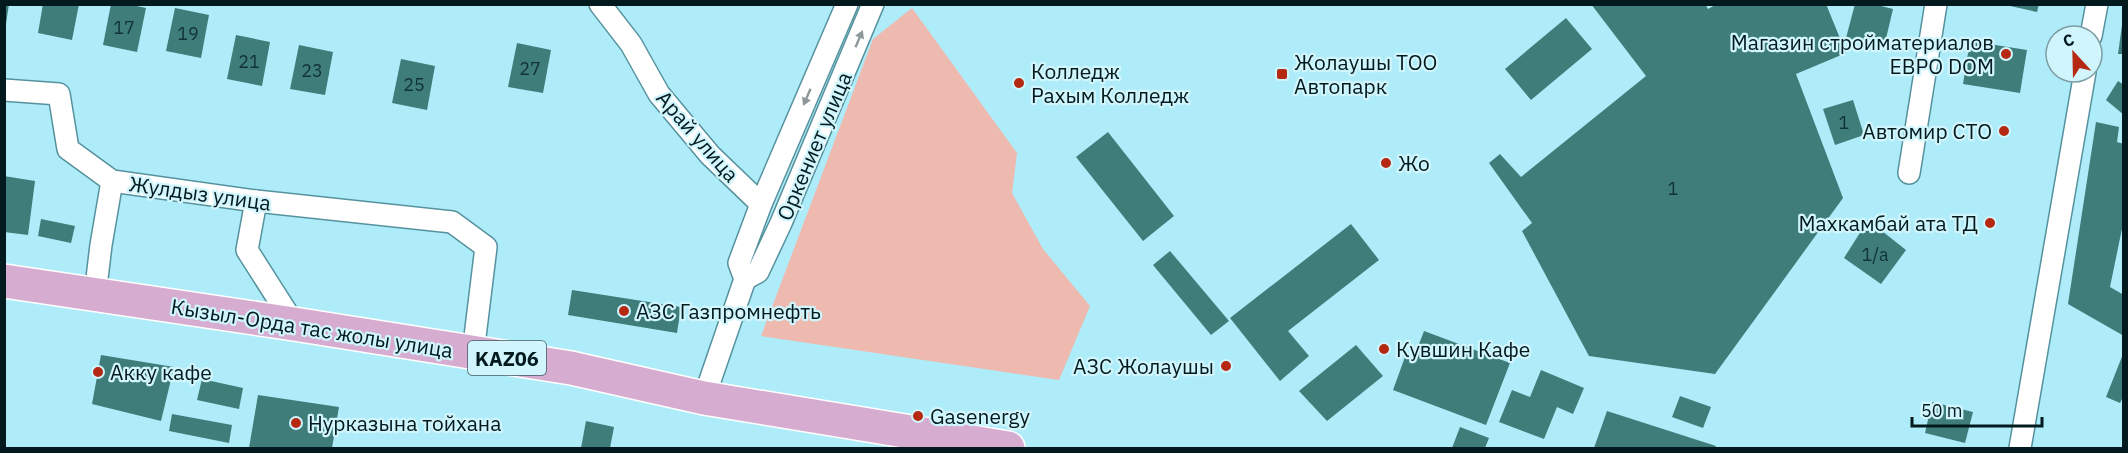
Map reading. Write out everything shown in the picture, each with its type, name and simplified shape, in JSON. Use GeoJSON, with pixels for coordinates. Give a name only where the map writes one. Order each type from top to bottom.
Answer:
{"type":"FeatureCollection","features":[{"type":"Feature","properties":{"kind":"main road","name":"Кызыл-Орда тас жолы улица"},"geometry":{"type":"LineString","coordinates":[[4,281],[572,368],[704,398],[1008,448]]}},
{"type":"Feature","properties":{"kind":"street","name":"Арай улица"},"geometry":{"type":"LineString","coordinates":[[600,4],[631,44],[659,94],[710,155],[761,204]]}},
{"type":"Feature","properties":{"kind":"street","name":"Оркениет улица"},"geometry":{"type":"LineString","coordinates":[[704,398],[745,279],[739,263],[761,204],[848,4]]}},
{"type":"Feature","properties":{"kind":"street","name":"Оркениет улица"},"geometry":{"type":"LineString","coordinates":[[745,279],[758,272],[781,223],[873,4]]}},
{"type":"Feature","properties":{"kind":"street"},"geometry":{"type":"LineString","coordinates":[[1909,173],[1936,4]]}},
{"type":"Feature","properties":{"kind":"street"},"geometry":{"type":"LineString","coordinates":[[2093,24],[2097,4]]}},
{"type":"Feature","properties":{"kind":"street"},"geometry":{"type":"LineString","coordinates":[[2020,448],[2083,84]]}},
{"type":"Feature","properties":{"kind":"street","name":"Жулдыз улица"},"geometry":{"type":"LineString","coordinates":[[4,90],[59,94],[68,149],[112,181],[256,201],[452,222],[486,247],[473,353]]}},
{"type":"Feature","properties":{"kind":"street"},"geometry":{"type":"LineString","coordinates":[[95,295],[112,181]]}},
{"type":"Feature","properties":{"kind":"street"},"geometry":{"type":"LineString","coordinates":[[256,201],[247,250],[294,324]]}},
{"type":"Feature","properties":{"kind":"shaded area"},"geometry":{"type":"Polygon","coordinates":[[[912,8],[1017,153],[1012,193],[1043,249],[1090,306],[1059,380],[761,336],[873,39],[912,8]]]}},
{"type":"Feature","properties":{"kind":"building"},"geometry":{"type":"Polygon","coordinates":[[[4,4],[9,4],[6,24],[4,24],[4,4]]]}},
{"type":"Feature","properties":{"kind":"building"},"geometry":{"type":"Polygon","coordinates":[[[43,4],[79,4],[72,40],[38,33],[43,4]]]}},
{"type":"Feature","properties":{"kind":"building"},"geometry":{"type":"Polygon","coordinates":[[[111,4],[127,4],[146,8],[137,52],[103,45],[111,4]]]}},
{"type":"Feature","properties":{"kind":"building"},"geometry":{"type":"Polygon","coordinates":[[[1591,4],[1705,4],[1708,9],[1717,4],[1826,4],[1846,53],[1796,74],[1843,198],[1715,374],[1589,356],[1522,231],[1532,223],[1489,163],[1500,154],[1521,177],[1646,76],[1591,4]]]}},
{"type":"Feature","properties":{"kind":"building"},"geometry":{"type":"Polygon","coordinates":[[[1855,4],[1873,4],[1893,9],[1884,47],[1846,38],[1855,4]]]}},
{"type":"Feature","properties":{"kind":"building"},"geometry":{"type":"Polygon","coordinates":[[[2001,4],[2039,4],[2037,12],[2001,4]]]}},
{"type":"Feature","properties":{"kind":"building"},"geometry":{"type":"Polygon","coordinates":[[[175,8],[209,15],[201,58],[166,51],[175,8]]]}},
{"type":"Feature","properties":{"kind":"building"},"geometry":{"type":"Polygon","coordinates":[[[1566,18],[1592,49],[1531,100],[1505,69],[1566,18]]]}},
{"type":"Feature","properties":{"kind":"building"},"geometry":{"type":"Polygon","coordinates":[[[2122,25],[2124,25],[2124,54],[2118,54],[2122,25]]]}},
{"type":"Feature","properties":{"kind":"building"},"geometry":{"type":"Polygon","coordinates":[[[236,35],[270,42],[262,86],[227,79],[236,35]]]}},
{"type":"Feature","properties":{"kind":"building"},"geometry":{"type":"Polygon","coordinates":[[[1970,41],[2027,50],[2020,93],[1963,84],[1970,41]]]}},
{"type":"Feature","properties":{"kind":"building"},"geometry":{"type":"Polygon","coordinates":[[[517,43],[551,50],[543,93],[508,87],[517,43]]]}},
{"type":"Feature","properties":{"kind":"building"},"geometry":{"type":"Polygon","coordinates":[[[299,45],[333,52],[325,95],[290,89],[299,45]]]}},
{"type":"Feature","properties":{"kind":"building"},"geometry":{"type":"Polygon","coordinates":[[[401,59],[435,66],[427,110],[392,103],[401,59]]]}},
{"type":"Feature","properties":{"kind":"building"},"geometry":{"type":"Polygon","coordinates":[[[2118,81],[2124,85],[2124,115],[2106,100],[2118,81]]]}},
{"type":"Feature","properties":{"kind":"building"},"geometry":{"type":"Polygon","coordinates":[[[1853,100],[1864,135],[1835,145],[1823,109],[1853,100]]]}},
{"type":"Feature","properties":{"kind":"building"},"geometry":{"type":"Polygon","coordinates":[[[2096,122],[2119,127],[2117,142],[2124,144],[2124,219],[2110,287],[2124,295],[2124,336],[2068,304],[2096,122]]]}},
{"type":"Feature","properties":{"kind":"building"},"geometry":{"type":"Polygon","coordinates":[[[1108,132],[1174,216],[1143,241],[1076,157],[1108,132]]]}},
{"type":"Feature","properties":{"kind":"building"},"geometry":{"type":"Polygon","coordinates":[[[4,176],[35,181],[28,235],[4,232],[4,176]]]}},
{"type":"Feature","properties":{"kind":"building"},"geometry":{"type":"Polygon","coordinates":[[[41,219],[75,226],[71,243],[38,236],[41,219]]]}},
{"type":"Feature","properties":{"kind":"building"},"geometry":{"type":"Polygon","coordinates":[[[1868,220],[1906,250],[1881,284],[1844,258],[1868,220]]]}},
{"type":"Feature","properties":{"kind":"building"},"geometry":{"type":"Polygon","coordinates":[[[1351,224],[1379,260],[1288,331],[1309,356],[1280,381],[1230,318],[1351,224]]]}},
{"type":"Feature","properties":{"kind":"building"},"geometry":{"type":"Polygon","coordinates":[[[1170,251],[1229,321],[1211,335],[1153,265],[1170,251]]]}},
{"type":"Feature","properties":{"kind":"building","name":"АЗС Газпромнефть"},"geometry":{"type":"Polygon","coordinates":[[[572,290],[681,307],[677,333],[568,315],[572,290]]]}},
{"type":"Feature","properties":{"kind":"building"},"geometry":{"type":"Polygon","coordinates":[[[1424,331],[1510,363],[1486,425],[1393,390],[1405,357],[1413,360],[1424,331]]]}},
{"type":"Feature","properties":{"kind":"building"},"geometry":{"type":"Polygon","coordinates":[[[1356,345],[1383,376],[1327,421],[1299,391],[1356,345]]]}},
{"type":"Feature","properties":{"kind":"building"},"geometry":{"type":"Polygon","coordinates":[[[2123,354],[2124,395],[2120,403],[2106,397],[2123,354]]]}},
{"type":"Feature","properties":{"kind":"building"},"geometry":{"type":"Polygon","coordinates":[[[101,355],[174,367],[161,421],[92,404],[101,355]]]}},
{"type":"Feature","properties":{"kind":"building"},"geometry":{"type":"Polygon","coordinates":[[[1541,370],[1584,388],[1573,414],[1557,407],[1544,439],[1499,422],[1512,390],[1530,397],[1541,370]]]}},
{"type":"Feature","properties":{"kind":"building"},"geometry":{"type":"Polygon","coordinates":[[[202,379],[243,388],[239,409],[197,400],[202,379]]]}},
{"type":"Feature","properties":{"kind":"building"},"geometry":{"type":"Polygon","coordinates":[[[258,395],[339,407],[332,448],[249,448],[258,395]]]}},
{"type":"Feature","properties":{"kind":"building"},"geometry":{"type":"Polygon","coordinates":[[[1680,396],[1711,407],[1703,428],[1672,417],[1680,396]]]}},
{"type":"Feature","properties":{"kind":"building"},"geometry":{"type":"Polygon","coordinates":[[[1932,402],[1973,412],[1965,443],[1925,433],[1932,402]]]}},
{"type":"Feature","properties":{"kind":"building"},"geometry":{"type":"Polygon","coordinates":[[[1607,411],[1716,446],[1715,448],[1594,448],[1607,411]]]}},
{"type":"Feature","properties":{"kind":"building"},"geometry":{"type":"Polygon","coordinates":[[[172,414],[232,425],[229,443],[169,431],[172,414]]]}},
{"type":"Feature","properties":{"kind":"building"},"geometry":{"type":"Polygon","coordinates":[[[586,421],[614,427],[610,448],[581,448],[586,421]]]}},
{"type":"Feature","properties":{"kind":"building"},"geometry":{"type":"Polygon","coordinates":[[[1460,427],[1489,438],[1485,448],[1452,448],[1460,427]]]}},
{"type":"Feature","properties":{"kind":"place","name":"Магазин стройматериалов ЕВРО DOM"},"geometry":{"type":"Point","coordinates":[2006,54]}},
{"type":"Feature","properties":{"kind":"place","name":"Жолаушы ТОО Автопарк"},"geometry":{"type":"Point","coordinates":[1282,74]}},
{"type":"Feature","properties":{"kind":"place","name":"Колледж Рахым Колледж"},"geometry":{"type":"Point","coordinates":[1019,83]}},
{"type":"Feature","properties":{"kind":"place","name":"Автомир СТО"},"geometry":{"type":"Point","coordinates":[2004,131]}},
{"type":"Feature","properties":{"kind":"place","name":"Жо"},"geometry":{"type":"Point","coordinates":[1386,163]}},
{"type":"Feature","properties":{"kind":"place","name":"Махкамбай ата ТД"},"geometry":{"type":"Point","coordinates":[1990,223]}},
{"type":"Feature","properties":{"kind":"place","name":"АЗС Газпромнефть"},"geometry":{"type":"Point","coordinates":[624,311]}},
{"type":"Feature","properties":{"kind":"place","name":"Кувшин Кафе"},"geometry":{"type":"Point","coordinates":[1384,349]}},
{"type":"Feature","properties":{"kind":"place","name":"АЗС Жолаушы"},"geometry":{"type":"Point","coordinates":[1226,366]}},
{"type":"Feature","properties":{"kind":"place","name":"Акку кафе"},"geometry":{"type":"Point","coordinates":[98,372]}},
{"type":"Feature","properties":{"kind":"place","name":"Gasenergy"},"geometry":{"type":"Point","coordinates":[918,416]}},
{"type":"Feature","properties":{"kind":"place","name":"Нурказына тойхана"},"geometry":{"type":"Point","coordinates":[296,423]}}]}
